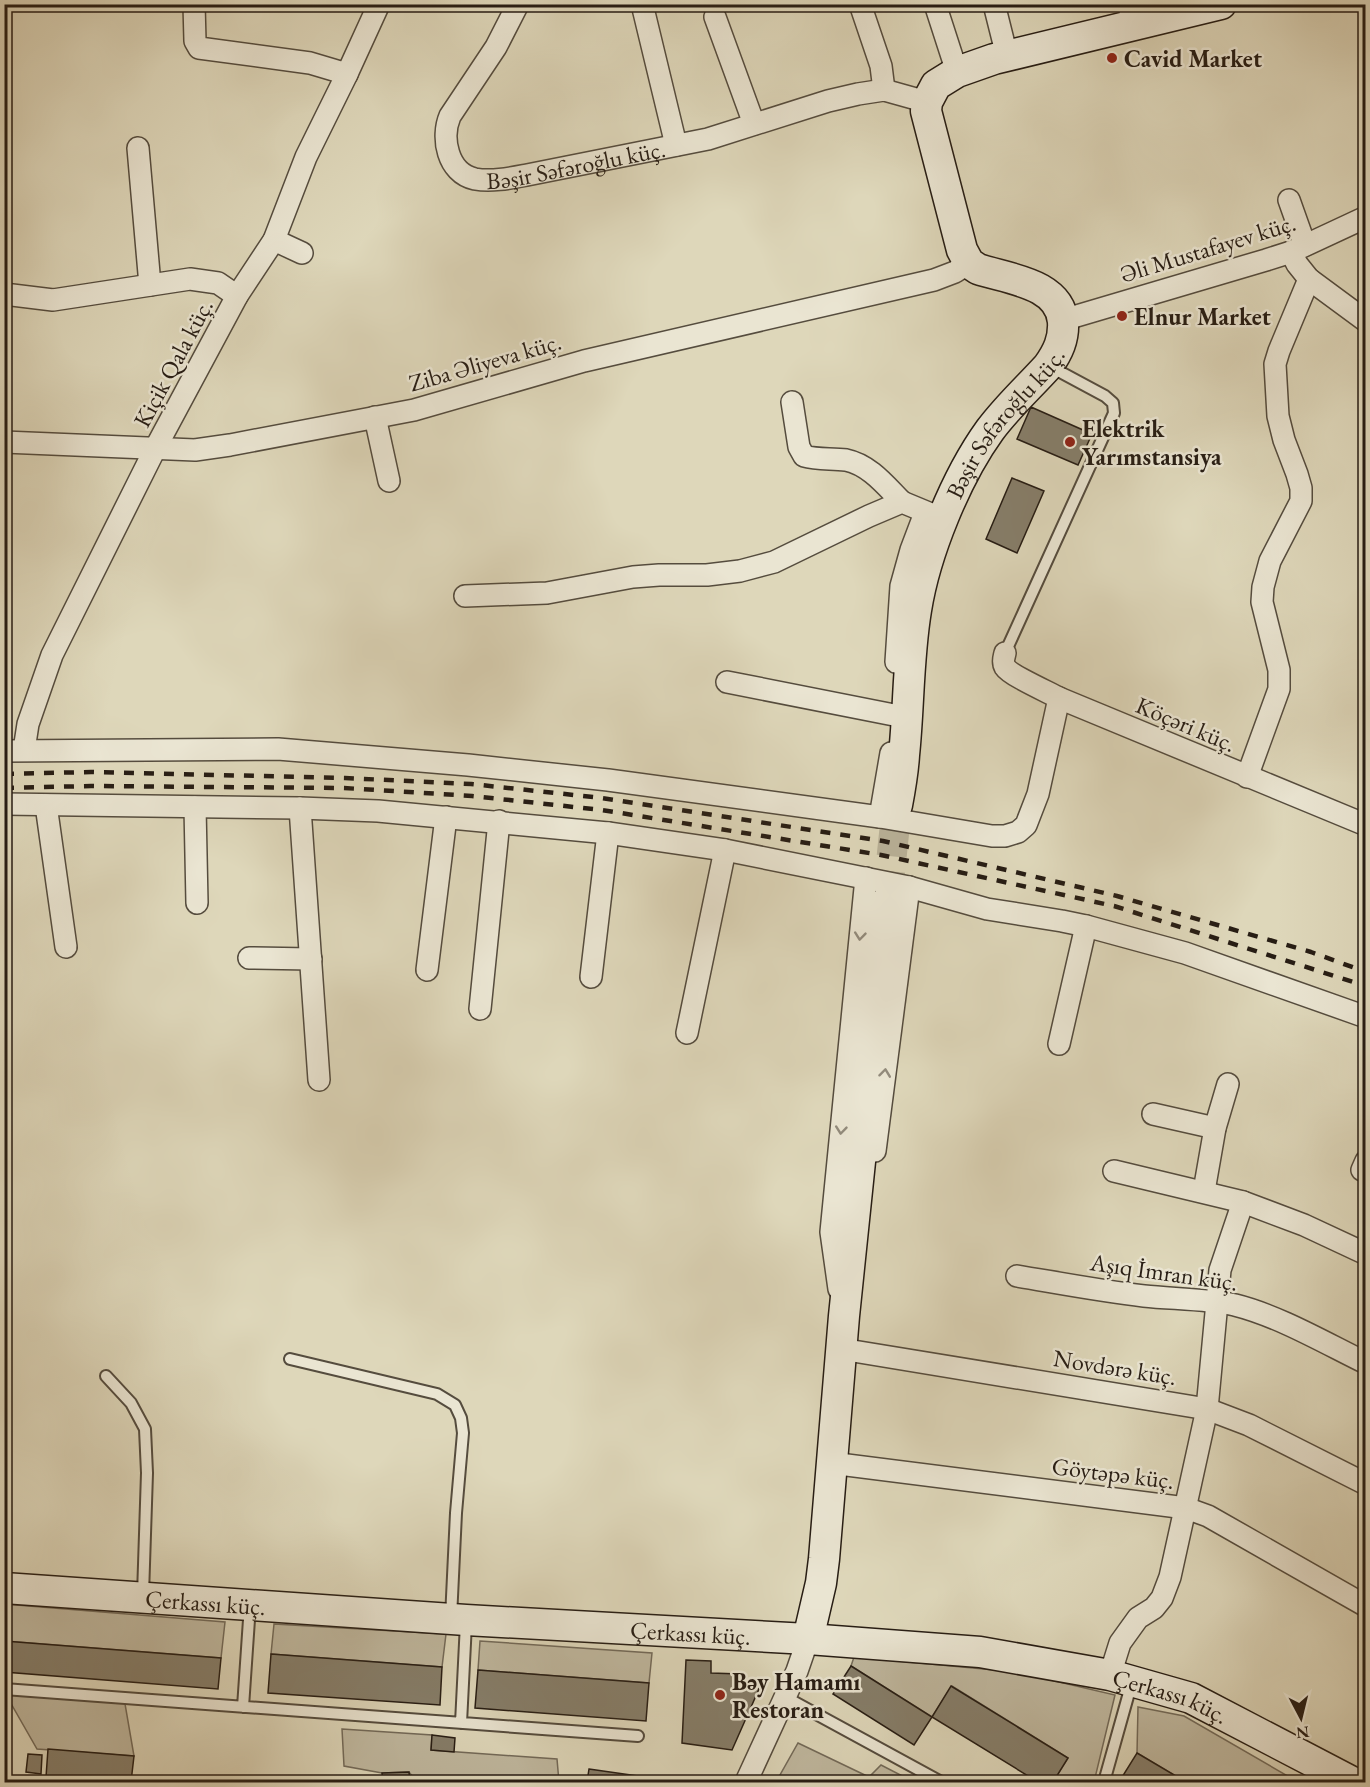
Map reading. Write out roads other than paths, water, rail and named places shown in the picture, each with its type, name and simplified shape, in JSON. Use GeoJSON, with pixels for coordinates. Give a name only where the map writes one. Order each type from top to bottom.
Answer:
{"type":"FeatureCollection","features":[{"type":"Feature","properties":{"kind":"street"},"geometry":{"type":"LineString","coordinates":[[194,4],[195,41],[199,48],[310,63],[348,74]]}},
{"type":"Feature","properties":{"kind":"street","name":"Kiçik Qala küç."},"geometry":{"type":"LineString","coordinates":[[14,750],[28,724],[52,655],[156,447],[237,296],[274,240],[306,157],[348,74],[379,4]]}},
{"type":"Feature","properties":{"kind":"street","name":"Bəşir Səfəroğlu küç."},"geometry":{"type":"LineString","coordinates":[[518,4],[496,47],[450,116],[446,127],[446,149],[457,167],[474,179],[527,175],[708,139],[828,101],[884,90],[927,102]]}},
{"type":"Feature","properties":{"kind":"street"},"geometry":{"type":"LineString","coordinates":[[642,4],[676,145]]}},
{"type":"Feature","properties":{"kind":"street"},"geometry":{"type":"LineString","coordinates":[[860,4],[881,66],[884,90]]}},
{"type":"Feature","properties":{"kind":"street"},"geometry":{"type":"LineString","coordinates":[[935,4],[957,72]]}},
{"type":"Feature","properties":{"kind":"street"},"geometry":{"type":"LineString","coordinates":[[994,4],[1007,56]]}},
{"type":"Feature","properties":{"kind":"street"},"geometry":{"type":"LineString","coordinates":[[969,263],[962,250],[926,111],[927,102],[936,85],[957,72],[1131,15],[1221,4]]}},
{"type":"Feature","properties":{"kind":"street"},"geometry":{"type":"LineString","coordinates":[[715,17],[754,124]]}},
{"type":"Feature","properties":{"kind":"street"},"geometry":{"type":"LineString","coordinates":[[138,148],[150,285]]}},
{"type":"Feature","properties":{"kind":"street"},"geometry":{"type":"LineString","coordinates":[[1289,200],[1298,248],[1297,264],[1310,279],[1365,321]]}},
{"type":"Feature","properties":{"kind":"street","name":"Əli Mustafayev küç."},"geometry":{"type":"LineString","coordinates":[[1063,320],[1298,248],[1365,217]]}},
{"type":"Feature","properties":{"kind":"street"},"geometry":{"type":"LineString","coordinates":[[274,240],[302,254]]}},
{"type":"Feature","properties":{"kind":"street","name":"Bəşir Səfəroğlu küç."},"geometry":{"type":"LineString","coordinates":[[889,811],[904,756],[908,685],[916,611],[934,516],[963,477],[989,431],[1048,366],[1060,346],[1063,334],[1063,320],[1056,301],[1045,292],[978,269],[969,263]]}},
{"type":"Feature","properties":{"kind":"street","name":"Ziba Əliyeva küç."},"geometry":{"type":"LineString","coordinates":[[4,442],[195,450],[333,426],[414,410],[584,361],[934,280],[955,272],[969,263]]}},
{"type":"Feature","properties":{"kind":"street"},"geometry":{"type":"LineString","coordinates":[[4,294],[53,300],[105,294],[190,279],[218,283],[237,296]]}},
{"type":"Feature","properties":{"kind":"street"},"geometry":{"type":"LineString","coordinates":[[1246,777],[1279,689],[1279,670],[1262,602],[1263,587],[1270,561],[1301,501],[1299,481],[1278,416],[1275,364],[1310,279]]}},
{"type":"Feature","properties":{"kind":"street"},"geometry":{"type":"LineString","coordinates":[[792,402],[799,447],[804,456],[816,460],[847,460],[871,470],[902,502],[934,516],[911,550],[901,586],[890,755],[889,811]]}},
{"type":"Feature","properties":{"kind":"street"},"geometry":{"type":"LineString","coordinates":[[375,417],[389,481]]}},
{"type":"Feature","properties":{"kind":"street"},"geometry":{"type":"LineString","coordinates":[[465,596],[547,593],[659,574],[707,575],[740,572],[774,562],[902,502]]}},
{"type":"Feature","properties":{"kind":"street","name":"Köçəri küç."},"geometry":{"type":"LineString","coordinates":[[1005,653],[1004,666],[1010,673],[1059,698],[1365,825]]}},
{"type":"Feature","properties":{"kind":"street"},"geometry":{"type":"LineString","coordinates":[[727,682],[894,715]]}},
{"type":"Feature","properties":{"kind":"street"},"geometry":{"type":"LineString","coordinates":[[14,750],[278,749],[468,765],[889,811],[992,836],[1005,836],[1018,832],[1026,825],[1038,794],[1059,698]]}},
{"type":"Feature","properties":{"kind":"street"},"geometry":{"type":"LineString","coordinates":[[4,804],[300,808],[446,817],[608,833],[725,850],[866,878],[898,894],[1086,926],[1185,953],[1365,1017]]}},
{"type":"Feature","properties":{"kind":"street"},"geometry":{"type":"LineString","coordinates":[[46,805],[66,947]]}},
{"type":"Feature","properties":{"kind":"street"},"geometry":{"type":"LineString","coordinates":[[195,807],[197,903]]}},
{"type":"Feature","properties":{"kind":"street"},"geometry":{"type":"LineString","coordinates":[[300,808],[319,1080]]}},
{"type":"Feature","properties":{"kind":"street"},"geometry":{"type":"LineString","coordinates":[[427,970],[446,817]]}},
{"type":"Feature","properties":{"kind":"street"},"geometry":{"type":"LineString","coordinates":[[480,1009],[499,822]]}},
{"type":"Feature","properties":{"kind":"street"},"geometry":{"type":"LineString","coordinates":[[591,977],[608,833]]}},
{"type":"Feature","properties":{"kind":"street"},"geometry":{"type":"LineString","coordinates":[[687,1033],[725,850]]}},
{"type":"Feature","properties":{"kind":"street"},"geometry":{"type":"LineString","coordinates":[[844,1316],[831,1232],[866,878]]}},
{"type":"Feature","properties":{"kind":"street"},"geometry":{"type":"LineString","coordinates":[[746,1782],[785,1697],[808,1639],[821,1583],[844,1316],[898,894]]}},
{"type":"Feature","properties":{"kind":"street"},"geometry":{"type":"LineString","coordinates":[[1059,1044],[1086,926]]}},
{"type":"Feature","properties":{"kind":"street"},"geometry":{"type":"LineString","coordinates":[[249,958],[311,959]]}},
{"type":"Feature","properties":{"kind":"street"},"geometry":{"type":"LineString","coordinates":[[1204,1191],[1215,1128],[1228,1084]]}},
{"type":"Feature","properties":{"kind":"street"},"geometry":{"type":"LineString","coordinates":[[1154,1114],[1215,1128]]}},
{"type":"Feature","properties":{"kind":"street"},"geometry":{"type":"LineString","coordinates":[[1113,1171],[1243,1202],[1304,1225],[1365,1254]]}},
{"type":"Feature","properties":{"kind":"street"},"geometry":{"type":"LineString","coordinates":[[1121,1678],[1120,1643],[1138,1618],[1154,1608],[1170,1577],[1207,1408],[1220,1270],[1243,1202]]}},
{"type":"Feature","properties":{"kind":"street","name":"Aşıq İmran küç."},"geometry":{"type":"LineString","coordinates":[[1017,1276],[1128,1294],[1237,1306],[1365,1363]]}},
{"type":"Feature","properties":{"kind":"street","name":"Novdərə küç."},"geometry":{"type":"LineString","coordinates":[[841,1349],[1207,1408],[1249,1425],[1365,1484]]}},
{"type":"Feature","properties":{"kind":"street","name":"Göytəpə küç."},"geometry":{"type":"LineString","coordinates":[[831,1463],[1186,1508],[1208,1516],[1365,1606]]}},
{"type":"Feature","properties":{"kind":"street","name":"Çerkassı küç."},"geometry":{"type":"LineString","coordinates":[[4,1588],[980,1652],[1121,1678],[1191,1698],[1352,1782]]}},
{"type":"Feature","properties":{"kind":"lane"},"geometry":{"type":"LineString","coordinates":[[1005,653],[1114,413],[1113,403],[1105,396],[1048,366]]}},
{"type":"Feature","properties":{"kind":"lane"},"geometry":{"type":"LineString","coordinates":[[290,1359],[437,1394],[455,1405],[461,1418],[463,1433],[456,1513],[461,1723]]}},
{"type":"Feature","properties":{"kind":"lane"},"geometry":{"type":"LineString","coordinates":[[106,1376],[131,1403],[145,1429],[147,1473],[143,1598]]}},
{"type":"Feature","properties":{"kind":"lane"},"geometry":{"type":"LineString","coordinates":[[243,1707],[250,1605]]}},
{"type":"Feature","properties":{"kind":"lane"},"geometry":{"type":"LineString","coordinates":[[1104,1782],[1121,1678]]}},
{"type":"Feature","properties":{"kind":"lane"},"geometry":{"type":"LineString","coordinates":[[4,1689],[638,1736]]}},
{"type":"Feature","properties":{"kind":"lane"},"geometry":{"type":"LineString","coordinates":[[785,1697],[941,1782]]}},
{"type":"Feature","properties":{"kind":"tunnel"},"geometry":{"type":"LineString","coordinates":[[887,901],[897,805]]}},
{"type":"Feature","properties":{"kind":"railway"},"geometry":{"type":"LineString","coordinates":[[4,774],[91,772],[345,778],[471,784],[602,798],[883,841],[1117,896],[1311,952],[1366,972]]}},
{"type":"Feature","properties":{"kind":"railway"},"geometry":{"type":"LineString","coordinates":[[4,788],[91,786],[344,788],[472,796],[602,810],[881,855],[1114,906],[1366,986]]}},
{"type":"Feature","properties":{"kind":"place","name":"Cavid Market"},"geometry":{"type":"Point","coordinates":[1112,58]}},
{"type":"Feature","properties":{"kind":"place","name":"Elnur Market"},"geometry":{"type":"Point","coordinates":[1122,316]}},
{"type":"Feature","properties":{"kind":"place","name":"Elektrik Yarımstansiya"},"geometry":{"type":"Point","coordinates":[1070,442]}},
{"type":"Feature","properties":{"kind":"place","name":"Bәy Hamamı Restoran"},"geometry":{"type":"Point","coordinates":[720,1695]}}]}
